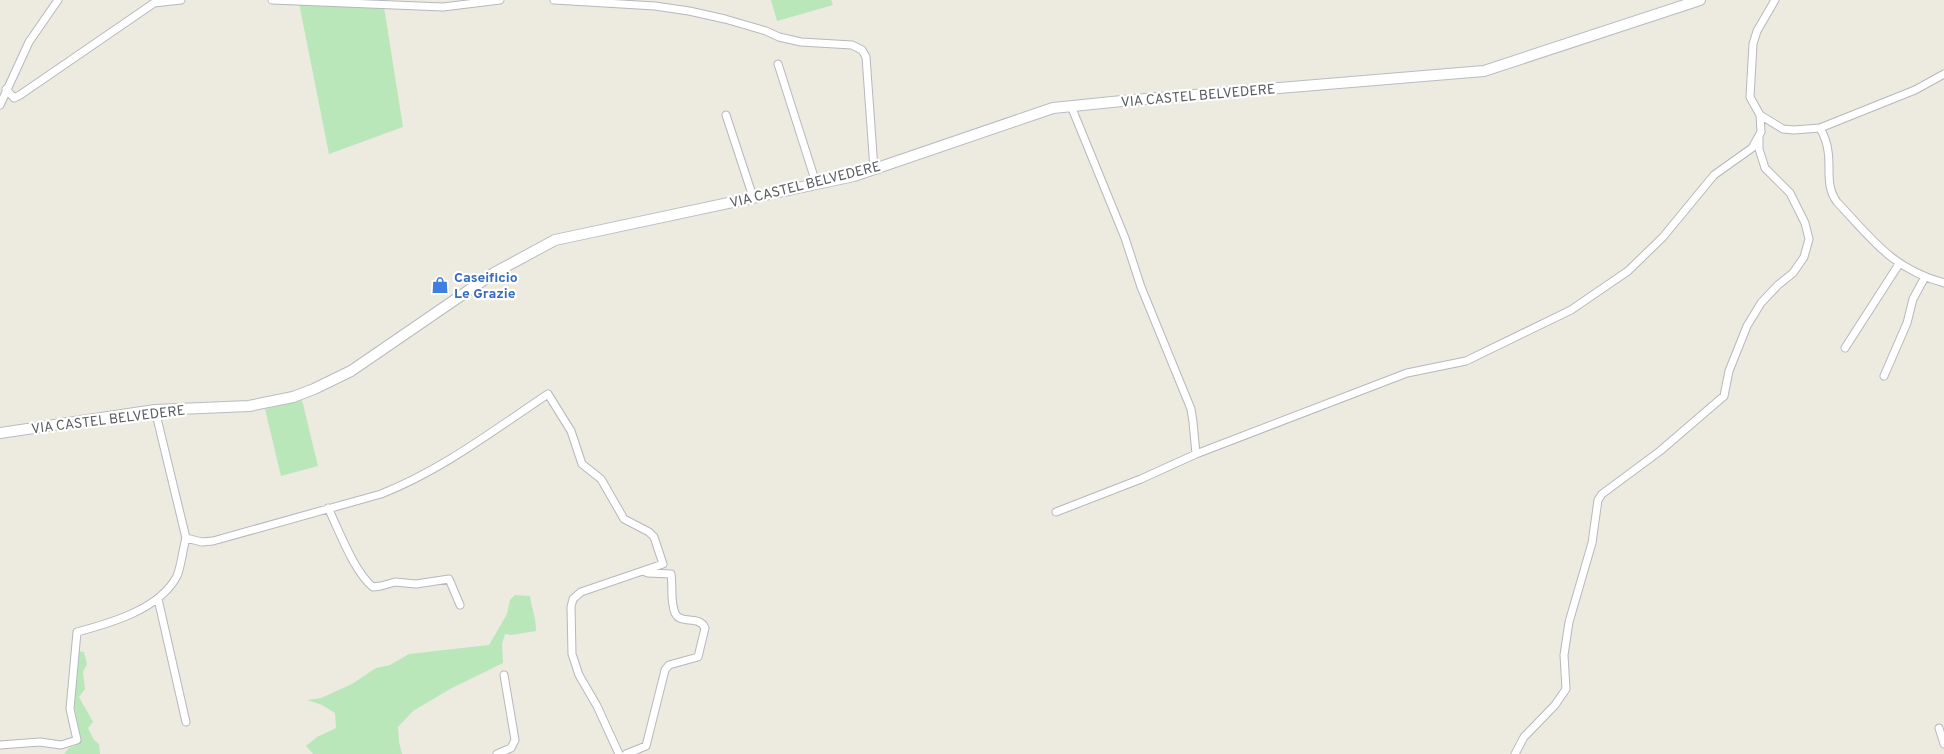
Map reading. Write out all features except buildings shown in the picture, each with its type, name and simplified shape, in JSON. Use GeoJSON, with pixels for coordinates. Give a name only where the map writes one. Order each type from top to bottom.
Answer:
{"type":"FeatureCollection","features":[{"type":"Feature","properties":{"kind":"street"},"geometry":{"type":"LineString","coordinates":[[0,105],[29,42],[58,0]]}},
{"type":"Feature","properties":{"kind":"street"},"geometry":{"type":"LineString","coordinates":[[6,89],[14,98],[20,95],[154,4],[182,0]]}},
{"type":"Feature","properties":{"kind":"street"},"geometry":{"type":"LineString","coordinates":[[272,0],[443,7],[500,0]]}},
{"type":"Feature","properties":{"kind":"street"},"geometry":{"type":"LineString","coordinates":[[554,0],[678,9],[725,19],[793,40],[852,46],[862,50],[866,57],[874,169]]}},
{"type":"Feature","properties":{"kind":"street","name":"VIA CASTEL BELVEDERE"},"geometry":{"type":"LineString","coordinates":[[0,433],[155,410],[249,406],[274,402],[307,392],[351,371],[494,273],[554,240],[854,176],[1031,115],[1071,106],[1484,71],[1700,0]]}},
{"type":"Feature","properties":{"kind":"street"},"geometry":{"type":"LineString","coordinates":[[1056,512],[1141,479],[1196,454],[1407,373],[1466,361],[1571,310],[1628,271],[1663,237],[1714,175],[1752,148],[1761,132],[1760,115],[1750,97],[1753,44],[1757,31],[1775,0]]}},
{"type":"Feature","properties":{"kind":"street"},"geometry":{"type":"LineString","coordinates":[[778,64],[816,183]]}},
{"type":"Feature","properties":{"kind":"street"},"geometry":{"type":"LineString","coordinates":[[1760,115],[1783,129],[1820,128],[1915,90],[1944,74]]}},
{"type":"Feature","properties":{"kind":"street"},"geometry":{"type":"LineString","coordinates":[[1071,106],[1125,238],[1190,410],[1196,454]]}},
{"type":"Feature","properties":{"kind":"street"},"geometry":{"type":"LineString","coordinates":[[726,115],[753,198]]}},
{"type":"Feature","properties":{"kind":"street"},"geometry":{"type":"LineString","coordinates":[[1820,128],[1828,152],[1828,179],[1834,197],[1883,252],[1899,264],[1925,278],[1944,283]]}},
{"type":"Feature","properties":{"kind":"street"},"geometry":{"type":"LineString","coordinates":[[1515,754],[1524,737],[1555,705],[1566,690],[1564,656],[1569,622],[1592,543],[1598,500],[1602,494],[1660,451],[1724,396],[1729,371],[1750,320],[1761,303],[1793,273],[1804,257],[1809,239],[1805,223],[1790,193],[1764,168],[1759,135]]}},
{"type":"Feature","properties":{"kind":"street"},"geometry":{"type":"LineString","coordinates":[[1845,348],[1899,264]]}},
{"type":"Feature","properties":{"kind":"street"},"geometry":{"type":"LineString","coordinates":[[1884,376],[1907,323],[1913,299],[1925,278]]}},
{"type":"Feature","properties":{"kind":"street"},"geometry":{"type":"LineString","coordinates":[[186,538],[202,542],[213,541],[381,494],[416,479],[446,462],[548,394],[571,431],[582,464],[601,479],[624,518],[649,532],[654,537],[663,564],[581,592],[574,599],[572,607],[571,646],[574,663],[619,754]]}},
{"type":"Feature","properties":{"kind":"street"},"geometry":{"type":"LineString","coordinates":[[0,745],[40,742],[61,745],[76,740],[70,703],[77,632],[98,626],[146,606],[168,590],[177,575],[186,538],[155,410]]}},
{"type":"Feature","properties":{"kind":"street"},"geometry":{"type":"LineString","coordinates":[[328,508],[356,566],[365,581],[373,587],[394,582],[416,584],[448,579],[460,605]]}},
{"type":"Feature","properties":{"kind":"street"},"geometry":{"type":"LineString","coordinates":[[626,754],[646,746],[665,670],[670,665],[698,657],[704,628],[700,621],[684,619],[675,613],[671,589],[671,574],[643,571]]}},
{"type":"Feature","properties":{"kind":"street"},"geometry":{"type":"LineString","coordinates":[[158,599],[186,722]]}},
{"type":"Feature","properties":{"kind":"street"},"geometry":{"type":"LineString","coordinates":[[497,754],[511,748],[515,740],[504,675]]}},
{"type":"Feature","properties":{"kind":"street"},"geometry":{"type":"LineString","coordinates":[[1939,728],[1944,744]]}},
{"type":"Feature","properties":{"kind":"green space"},"geometry":{"type":"Polygon","coordinates":[[[771,0],[831,0],[833,5],[777,21],[771,0]]]}},
{"type":"Feature","properties":{"kind":"green space"},"geometry":{"type":"Polygon","coordinates":[[[299,3],[384,7],[403,127],[329,154],[299,3]]]}},
{"type":"Feature","properties":{"kind":"green space"},"geometry":{"type":"Polygon","coordinates":[[[302,400],[318,466],[281,476],[265,409],[302,400]]]}},
{"type":"Feature","properties":{"kind":"green space"},"geometry":{"type":"Polygon","coordinates":[[[515,595],[530,596],[536,631],[511,635],[505,634],[502,644],[503,663],[450,689],[413,711],[398,727],[402,754],[313,754],[306,746],[317,737],[336,728],[335,713],[322,705],[307,700],[321,698],[352,684],[376,668],[390,665],[409,654],[489,645],[507,614],[510,600],[515,595]]]}},
{"type":"Feature","properties":{"kind":"green space"},"geometry":{"type":"Polygon","coordinates":[[[78,651],[84,652],[87,664],[83,672],[85,689],[79,697],[93,722],[88,728],[94,740],[99,744],[100,754],[64,754],[81,740],[74,704],[78,651]]]}},
{"type":"Feature","properties":{"kind":"place","name":"Caseificio Le Grazie"},"geometry":{"type":"Point","coordinates":[440,285]}}]}
